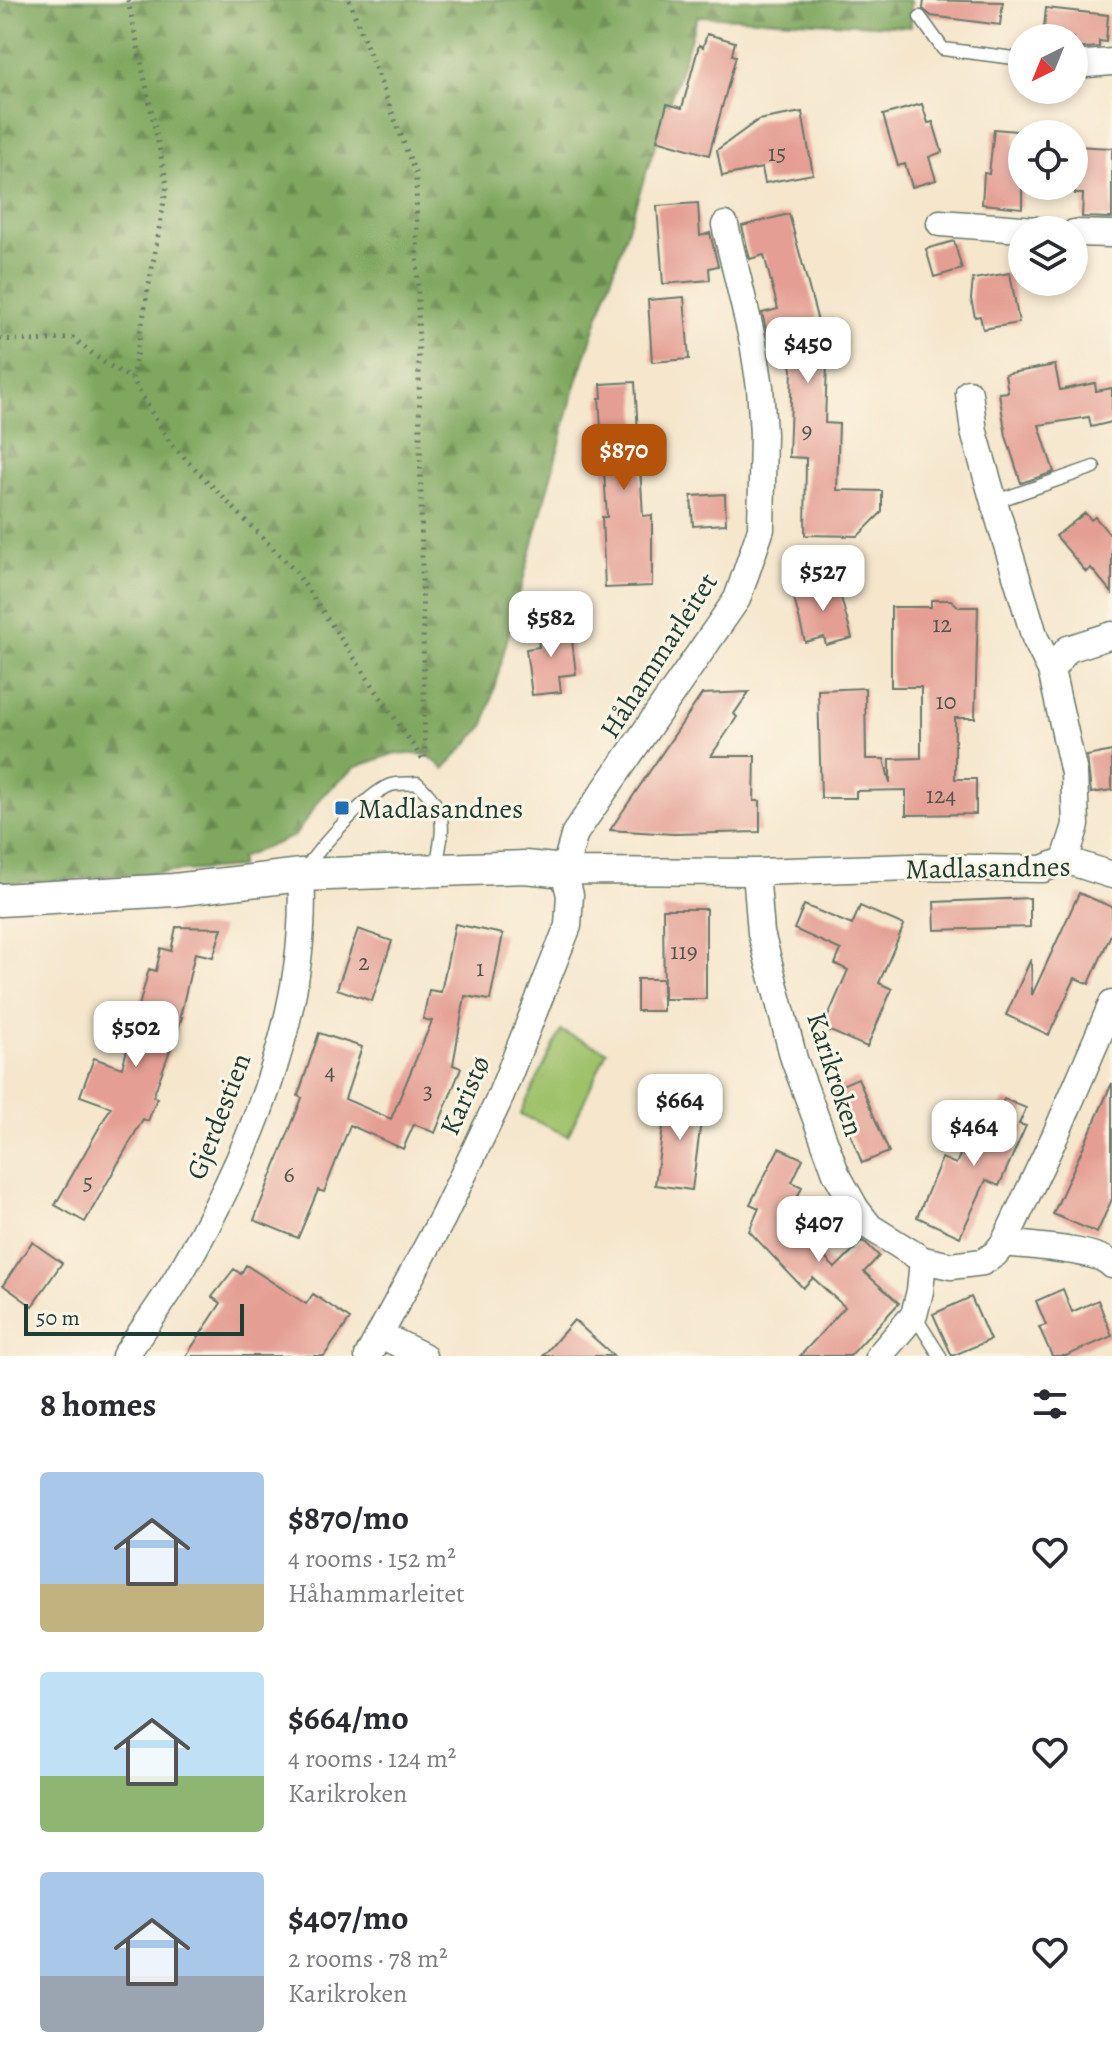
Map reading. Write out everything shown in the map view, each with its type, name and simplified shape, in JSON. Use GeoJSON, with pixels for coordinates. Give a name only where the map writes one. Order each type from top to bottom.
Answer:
{"type":"FeatureCollection","features":[{"type":"Feature","properties":{"kind":"street"},"geometry":{"type":"LineString","coordinates":[[1088,64],[1112,62]]}},
{"type":"Feature","properties":{"kind":"street"},"geometry":{"type":"LineString","coordinates":[[940,223],[1008,228]]}},
{"type":"Feature","properties":{"kind":"street","name":"Håhammarleitet"},"geometry":{"type":"LineString","coordinates":[[564,871],[575,833],[737,599],[761,529],[763,434],[760,387],[751,331],[725,225]]}},
{"type":"Feature","properties":{"kind":"street"},"geometry":{"type":"LineString","coordinates":[[1088,233],[1112,234]]}},
{"type":"Feature","properties":{"kind":"street"},"geometry":{"type":"LineString","coordinates":[[969,393],[974,432],[1035,638],[1051,670],[1074,773],[1076,825],[1065,860]]}},
{"type":"Feature","properties":{"kind":"street"},"geometry":{"type":"LineString","coordinates":[[1051,670],[1068,649],[1112,635]]}},
{"type":"Feature","properties":{"kind":"street","name":"Madlasandnes"},"geometry":{"type":"LineString","coordinates":[[0,900],[174,890],[301,875],[525,867],[564,871],[756,872],[912,867],[1043,869],[1065,860],[1112,875]]}},
{"type":"Feature","properties":{"kind":"street","name":"Karistø"},"geometry":{"type":"LineString","coordinates":[[423,1356],[375,1346],[443,1217],[498,1102],[545,985],[568,926],[570,895],[564,871]]}},
{"type":"Feature","properties":{"kind":"street","name":"Karikroken"},"geometry":{"type":"LineString","coordinates":[[756,872],[761,933],[794,1059],[836,1173],[856,1209],[870,1227],[923,1260],[951,1266],[983,1262],[1004,1243]]}},
{"type":"Feature","properties":{"kind":"street","name":"Gjerdestien"},"geometry":{"type":"LineString","coordinates":[[125,1356],[173,1285],[226,1189],[268,1083],[300,946],[301,875]]}},
{"type":"Feature","properties":{"kind":"street"},"geometry":{"type":"LineString","coordinates":[[1112,1004],[1055,1136],[1004,1243],[1062,1249],[1107,1259],[1112,1265]]}},
{"type":"Feature","properties":{"kind":"street"},"geometry":{"type":"LineString","coordinates":[[879,1356],[914,1315],[923,1260]]}},
{"type":"Feature","properties":{"kind":"lane"},"geometry":{"type":"LineString","coordinates":[[920,17],[943,49],[1008,57]]}},
{"type":"Feature","properties":{"kind":"lane"},"geometry":{"type":"LineString","coordinates":[[994,502],[1094,467]]}},
{"type":"Feature","properties":{"kind":"lane"},"geometry":{"type":"LineString","coordinates":[[301,875],[316,851],[370,799],[390,785],[417,783],[441,811],[436,871]]}},
{"type":"Feature","properties":{"kind":"lane"},"geometry":{"type":"LineString","coordinates":[[914,1315],[940,1356]]}},
{"type":"Feature","properties":{"kind":"path"},"geometry":{"type":"LineString","coordinates":[[128,0],[167,185],[132,379]]}},
{"type":"Feature","properties":{"kind":"path"},"geometry":{"type":"LineString","coordinates":[[0,339],[35,341],[73,338],[103,362],[132,379],[170,443],[296,572],[425,763],[416,175],[349,0]]}},
{"type":"Feature","properties":{"kind":"green space"},"geometry":{"type":"Polygon","coordinates":[[[0,0],[911,0],[911,27],[698,16],[573,394],[484,726],[444,769],[428,755],[396,753],[356,767],[324,794],[295,836],[240,858],[240,867],[0,884],[0,0]]]}},
{"type":"Feature","properties":{"kind":"green space"},"geometry":{"type":"Polygon","coordinates":[[[561,1031],[607,1051],[568,1136],[520,1114],[561,1031]]]}},
{"type":"Feature","properties":{"kind":"building"},"geometry":{"type":"Polygon","coordinates":[[[924,0],[1003,2],[1000,25],[931,16],[923,9],[924,0]]]}},
{"type":"Feature","properties":{"kind":"building"},"geometry":{"type":"Polygon","coordinates":[[[1046,8],[1108,15],[1106,42],[1099,41],[1099,47],[1088,48],[1088,24],[1044,24],[1046,8]]]}},
{"type":"Feature","properties":{"kind":"building"},"geometry":{"type":"Polygon","coordinates":[[[707,34],[735,42],[732,55],[736,56],[709,155],[657,140],[667,104],[682,108],[699,45],[703,47],[707,34]]]}},
{"type":"Feature","properties":{"kind":"building"},"geometry":{"type":"Polygon","coordinates":[[[922,104],[928,123],[933,122],[942,152],[929,157],[936,180],[912,187],[905,164],[898,166],[883,115],[922,104]]]}},
{"type":"Feature","properties":{"kind":"building"},"geometry":{"type":"Polygon","coordinates":[[[802,112],[813,174],[765,183],[762,168],[722,176],[717,150],[758,120],[802,112]]]}},
{"type":"Feature","properties":{"kind":"building"},"geometry":{"type":"Polygon","coordinates":[[[994,129],[1008,130],[1008,200],[1022,200],[1022,208],[982,204],[984,173],[989,174],[994,129]]]}},
{"type":"Feature","properties":{"kind":"building"},"geometry":{"type":"Polygon","coordinates":[[[1088,147],[1112,148],[1112,218],[1082,216],[1083,200],[1088,200],[1088,147]]]}},
{"type":"Feature","properties":{"kind":"building"},"geometry":{"type":"Polygon","coordinates":[[[698,203],[700,236],[710,233],[718,266],[709,268],[710,280],[663,284],[657,206],[698,203]]]}},
{"type":"Feature","properties":{"kind":"building"},"geometry":{"type":"Polygon","coordinates":[[[789,214],[829,362],[825,423],[839,424],[837,490],[882,491],[882,512],[858,536],[805,535],[806,458],[789,457],[792,369],[785,342],[770,346],[762,313],[778,309],[764,255],[750,259],[742,226],[789,214]]]}},
{"type":"Feature","properties":{"kind":"building"},"geometry":{"type":"Polygon","coordinates":[[[954,241],[962,269],[934,277],[926,249],[954,241]]]}},
{"type":"Feature","properties":{"kind":"building"},"geometry":{"type":"Polygon","coordinates":[[[1008,273],[1008,296],[1014,296],[1019,323],[983,329],[980,316],[975,317],[971,299],[973,279],[1008,273]]]}},
{"type":"Feature","properties":{"kind":"building"},"geometry":{"type":"Polygon","coordinates":[[[684,297],[689,359],[652,362],[648,300],[684,297]]]}},
{"type":"Feature","properties":{"kind":"building"},"geometry":{"type":"Polygon","coordinates":[[[1055,365],[1060,390],[1095,383],[1096,391],[1112,388],[1112,422],[1091,427],[1089,417],[1039,425],[1054,472],[1021,483],[1006,436],[999,393],[1008,392],[1005,374],[1055,365]]]}},
{"type":"Feature","properties":{"kind":"building"},"geometry":{"type":"Polygon","coordinates":[[[635,382],[643,516],[652,515],[652,586],[605,588],[602,517],[607,517],[599,398],[602,398],[601,384],[635,382]]]}},
{"type":"Feature","properties":{"kind":"building"},"geometry":{"type":"Polygon","coordinates":[[[725,494],[726,524],[693,526],[691,496],[725,494]]]}},
{"type":"Feature","properties":{"kind":"building"},"geometry":{"type":"Polygon","coordinates":[[[1085,513],[1091,520],[1095,517],[1112,537],[1112,593],[1091,568],[1086,572],[1056,536],[1085,513]]]}},
{"type":"Feature","properties":{"kind":"building"},"geometry":{"type":"Polygon","coordinates":[[[836,579],[852,638],[826,645],[824,637],[805,642],[794,598],[799,597],[797,589],[836,579]]]}},
{"type":"Feature","properties":{"kind":"building"},"geometry":{"type":"Polygon","coordinates":[[[931,600],[951,600],[959,607],[978,607],[975,718],[955,718],[955,779],[976,779],[976,814],[906,815],[906,790],[856,791],[856,798],[821,798],[818,690],[865,688],[866,759],[884,759],[890,783],[890,759],[921,758],[921,687],[891,687],[891,607],[931,607],[931,600]]]}},
{"type":"Feature","properties":{"kind":"building"},"geometry":{"type":"Polygon","coordinates":[[[570,623],[576,674],[559,676],[561,692],[532,695],[526,649],[539,647],[537,627],[570,623]]]}},
{"type":"Feature","properties":{"kind":"building"},"geometry":{"type":"Polygon","coordinates":[[[749,692],[734,714],[737,717],[711,756],[755,756],[754,801],[760,801],[760,832],[673,834],[610,830],[702,694],[749,692]]]}},
{"type":"Feature","properties":{"kind":"building"},"geometry":{"type":"Polygon","coordinates":[[[1112,751],[1112,790],[1091,793],[1087,756],[1112,751]]]}},
{"type":"Feature","properties":{"kind":"building"},"geometry":{"type":"Polygon","coordinates":[[[1079,893],[1112,907],[1112,932],[1089,984],[1075,978],[1049,1035],[1006,1015],[1031,959],[1032,995],[1079,893]]]}},
{"type":"Feature","properties":{"kind":"building"},"geometry":{"type":"Polygon","coordinates":[[[1030,898],[1030,927],[935,930],[934,902],[1030,898]]]}},
{"type":"Feature","properties":{"kind":"building"},"geometry":{"type":"Polygon","coordinates":[[[804,905],[852,925],[860,906],[904,925],[879,983],[892,989],[867,1047],[823,1028],[848,970],[835,964],[841,950],[794,929],[804,905]]]}},
{"type":"Feature","properties":{"kind":"building"},"geometry":{"type":"Polygon","coordinates":[[[663,909],[706,909],[706,999],[664,999],[663,909]]]}},
{"type":"Feature","properties":{"kind":"building"},"geometry":{"type":"Polygon","coordinates":[[[455,924],[503,934],[490,1000],[465,996],[453,1065],[461,1068],[435,1133],[414,1124],[403,1149],[350,1125],[324,1192],[318,1190],[298,1238],[254,1220],[302,1098],[298,1096],[319,1033],[362,1047],[345,1099],[391,1119],[432,1021],[423,1019],[429,990],[441,992],[455,924]]]}},
{"type":"Feature","properties":{"kind":"building"},"geometry":{"type":"Polygon","coordinates":[[[176,927],[222,928],[213,957],[195,953],[182,1017],[153,1097],[157,1098],[148,1121],[143,1119],[85,1222],[55,1205],[111,1107],[80,1096],[94,1058],[122,1068],[149,969],[156,971],[161,948],[171,951],[176,927]]]}},
{"type":"Feature","properties":{"kind":"building"},"geometry":{"type":"Polygon","coordinates":[[[358,929],[392,941],[372,1001],[337,989],[358,929]]]}},
{"type":"Feature","properties":{"kind":"building"},"geometry":{"type":"Polygon","coordinates":[[[637,979],[663,979],[663,1011],[637,1011],[637,979]]]}},
{"type":"Feature","properties":{"kind":"building"},"geometry":{"type":"Polygon","coordinates":[[[858,1078],[889,1152],[862,1163],[832,1089],[858,1078]]]}},
{"type":"Feature","properties":{"kind":"building"},"geometry":{"type":"Polygon","coordinates":[[[1112,1083],[1112,1199],[1097,1233],[1053,1214],[1112,1083]]]}},
{"type":"Feature","properties":{"kind":"building"},"geometry":{"type":"Polygon","coordinates":[[[670,1094],[704,1098],[692,1190],[655,1185],[670,1094]]]}},
{"type":"Feature","properties":{"kind":"building"},"geometry":{"type":"Polygon","coordinates":[[[1004,1099],[1026,1108],[1019,1124],[1026,1126],[999,1186],[986,1180],[960,1237],[917,1217],[942,1158],[956,1164],[981,1107],[997,1114],[1004,1099]]]}},
{"type":"Feature","properties":{"kind":"building"},"geometry":{"type":"Polygon","coordinates":[[[779,1148],[803,1159],[792,1182],[802,1187],[787,1220],[835,1268],[862,1241],[866,1243],[879,1256],[864,1272],[899,1303],[850,1356],[800,1356],[845,1307],[813,1278],[803,1288],[749,1231],[759,1208],[750,1204],[779,1148]]]}},
{"type":"Feature","properties":{"kind":"building"},"geometry":{"type":"Polygon","coordinates":[[[32,1242],[62,1263],[32,1306],[3,1285],[32,1242]]]}},
{"type":"Feature","properties":{"kind":"building"},"geometry":{"type":"Polygon","coordinates":[[[246,1265],[306,1304],[313,1294],[350,1319],[324,1356],[186,1356],[221,1303],[212,1297],[234,1269],[241,1274],[246,1265]]]}},
{"type":"Feature","properties":{"kind":"building"},"geometry":{"type":"Polygon","coordinates":[[[1063,1289],[1072,1312],[1098,1300],[1112,1336],[1066,1356],[1052,1356],[1039,1327],[1046,1325],[1036,1301],[1063,1289]]]}},
{"type":"Feature","properties":{"kind":"building"},"geometry":{"type":"Polygon","coordinates":[[[971,1297],[990,1340],[952,1356],[933,1314],[971,1297]]]}},
{"type":"Feature","properties":{"kind":"building"},"geometry":{"type":"Polygon","coordinates":[[[574,1320],[614,1356],[543,1356],[574,1320]]]}},
{"type":"Feature","properties":{"kind":"place","name":"Madlasandnes"},"geometry":{"type":"Point","coordinates":[342,808]}}]}
